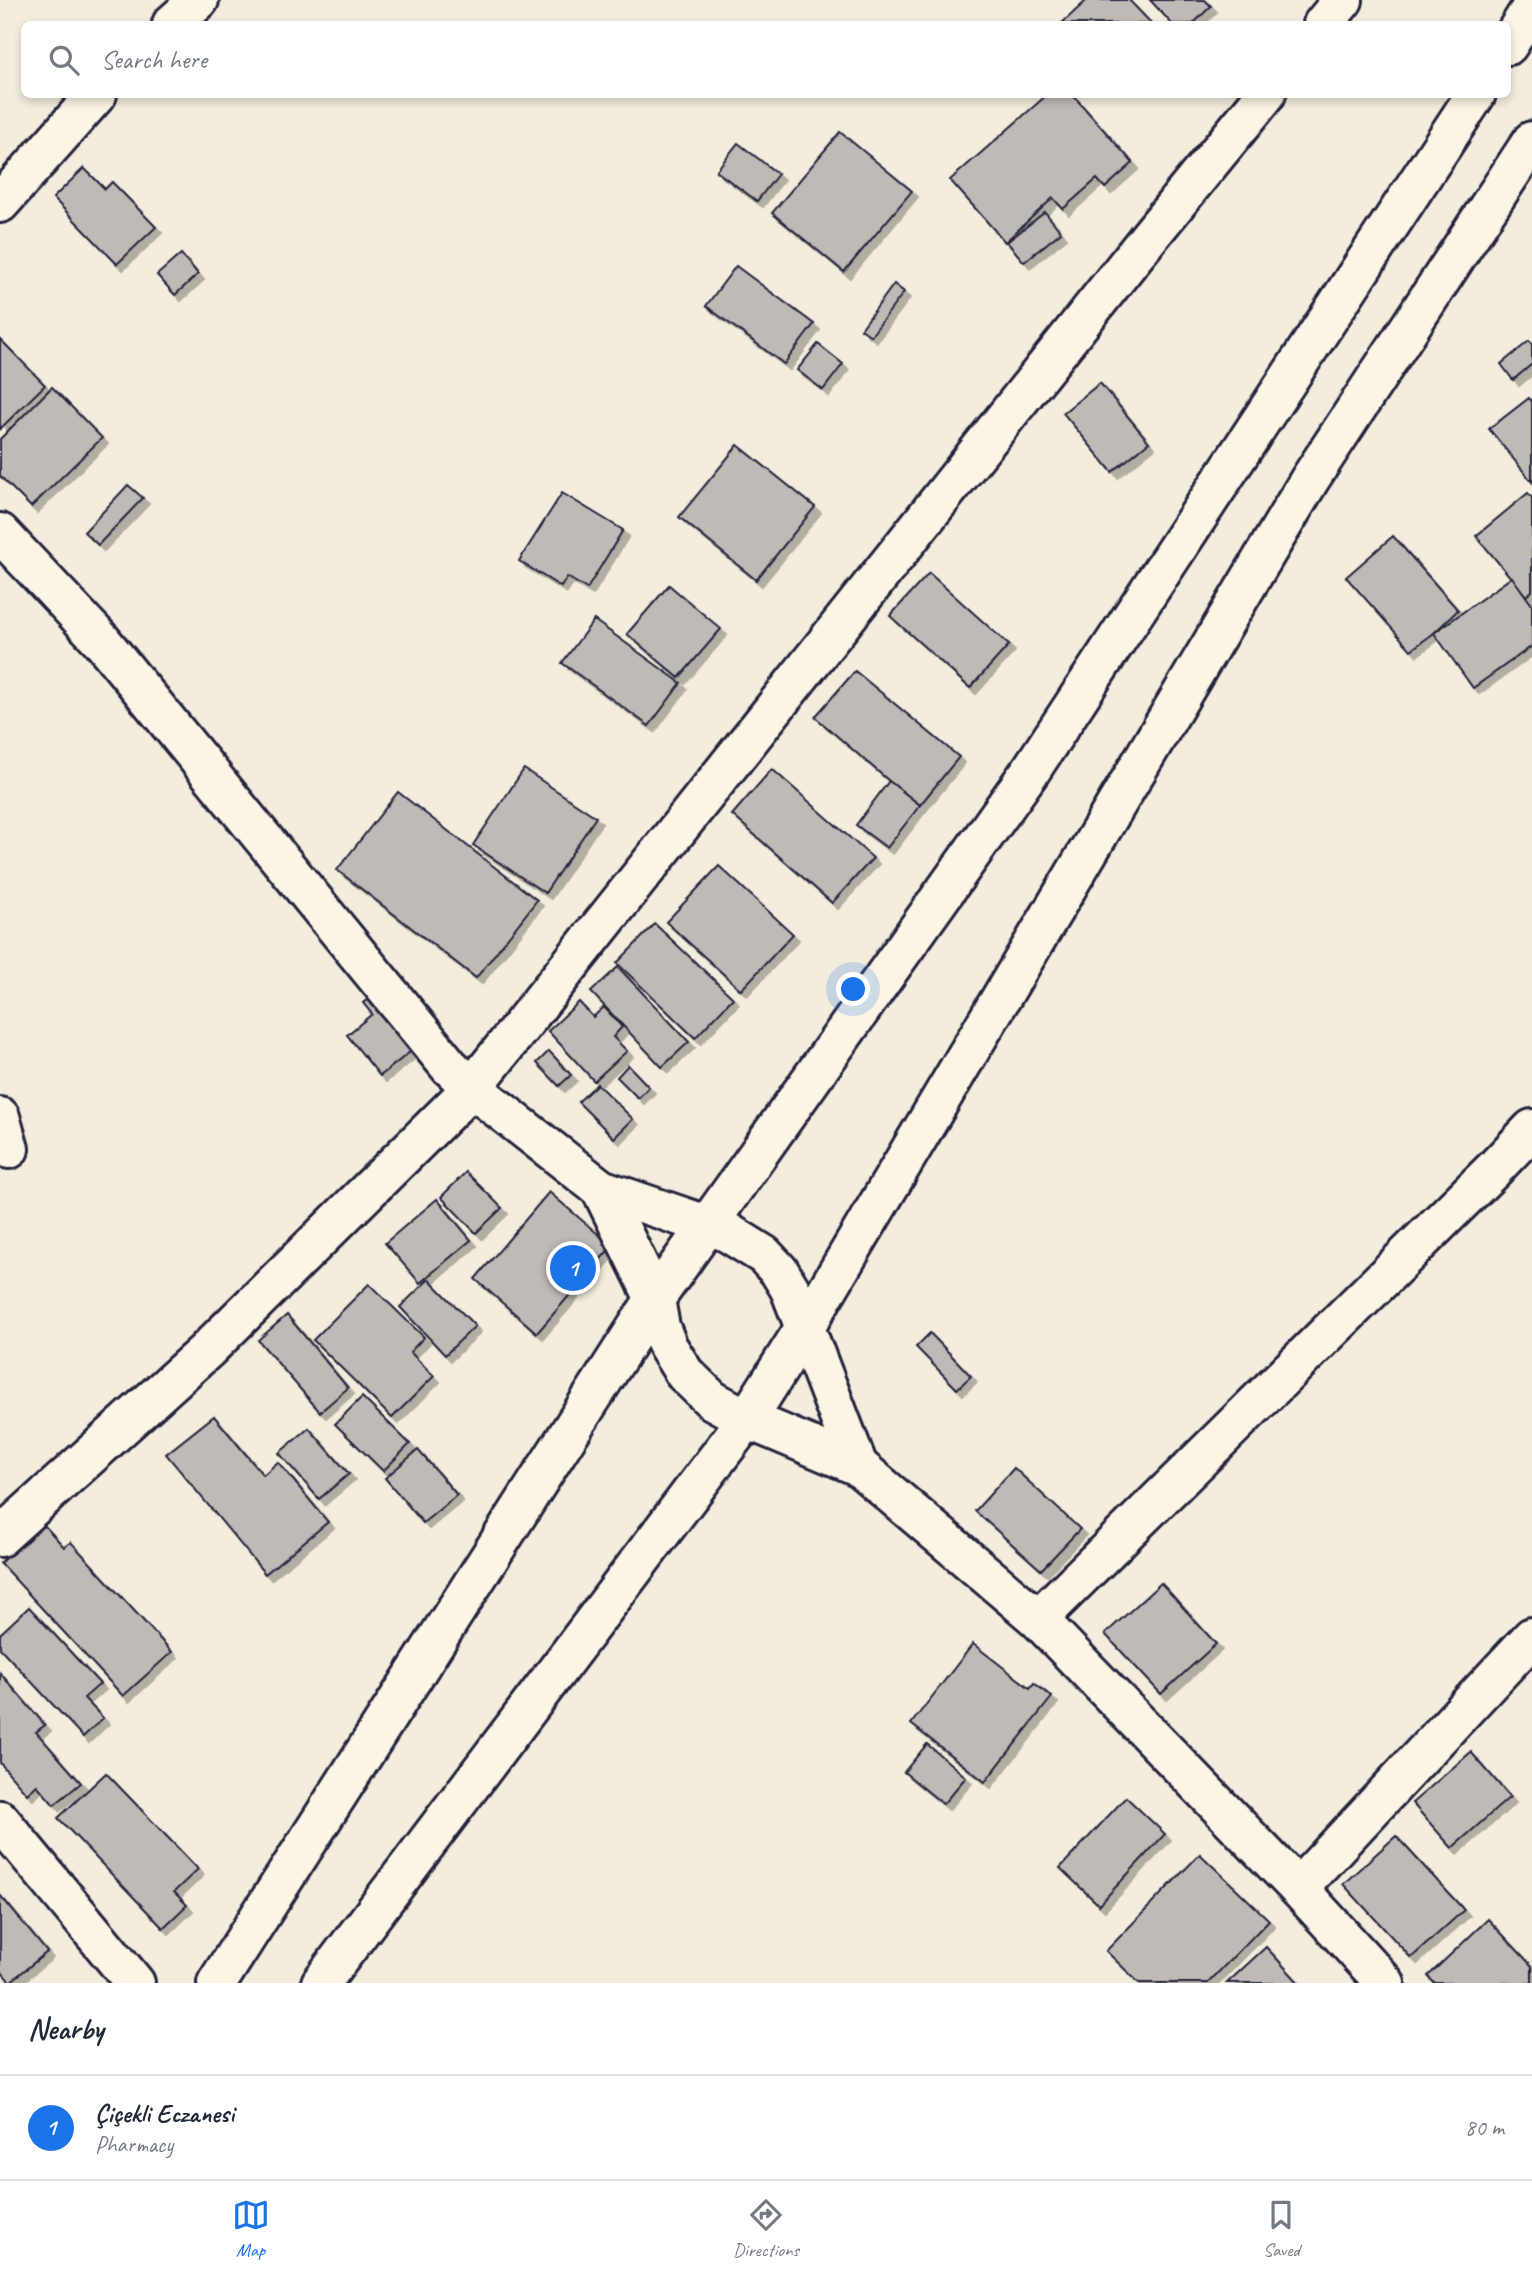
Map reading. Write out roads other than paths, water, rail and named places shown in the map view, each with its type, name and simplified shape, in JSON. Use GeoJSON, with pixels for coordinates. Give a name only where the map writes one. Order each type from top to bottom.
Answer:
{"type":"FeatureCollection","features":[{"type":"Feature","properties":{"kind":"main road"},"geometry":{"type":"LineString","coordinates":[[175,21],[199,0]]}},
{"type":"Feature","properties":{"kind":"main road"},"geometry":{"type":"LineString","coordinates":[[1326,21],[1343,0]]}},
{"type":"Feature","properties":{"kind":"main road"},"geometry":{"type":"LineString","coordinates":[[1511,39],[1532,7]]}},
{"type":"Feature","properties":{"kind":"main road"},"geometry":{"type":"LineString","coordinates":[[0,203],[93,98]]}},
{"type":"Feature","properties":{"kind":"main road"},"geometry":{"type":"LineString","coordinates":[[0,1537],[206,1351],[472,1088],[1149,237],[1263,98]]}},
{"type":"Feature","properties":{"kind":"main road"},"geometry":{"type":"LineString","coordinates":[[217,1983],[655,1298],[1031,770],[1473,98]]}},
{"type":"Feature","properties":{"kind":"main road"},"geometry":{"type":"LineString","coordinates":[[321,1983],[747,1419],[804,1329],[1310,479],[1532,141]]}},
{"type":"Feature","properties":{"kind":"main road"},"geometry":{"type":"LineString","coordinates":[[0,533],[100,640],[449,1066],[472,1088],[601,1189],[727,1232],[764,1255],[779,1271],[799,1308],[804,1329],[858,1466]]}},
{"type":"Feature","properties":{"kind":"main road"},"geometry":{"type":"LineString","coordinates":[[1038,1619],[1532,1129]]}},
{"type":"Feature","properties":{"kind":"main road"},"geometry":{"type":"LineString","coordinates":[[601,1189],[655,1298],[660,1327],[668,1347],[685,1374],[712,1400],[747,1419],[858,1466],[1038,1619],[1298,1888],[1385,1983]]}},
{"type":"Feature","properties":{"kind":"main road"},"geometry":{"type":"LineString","coordinates":[[1298,1888],[1532,1637]]}},
{"type":"Feature","properties":{"kind":"main road"},"geometry":{"type":"LineString","coordinates":[[0,1820],[135,1983]]}},
{"type":"Feature","properties":{"kind":"place","name":"Çiçekli Eczanesi"},"geometry":{"type":"Point","coordinates":[573,1268]}}]}
